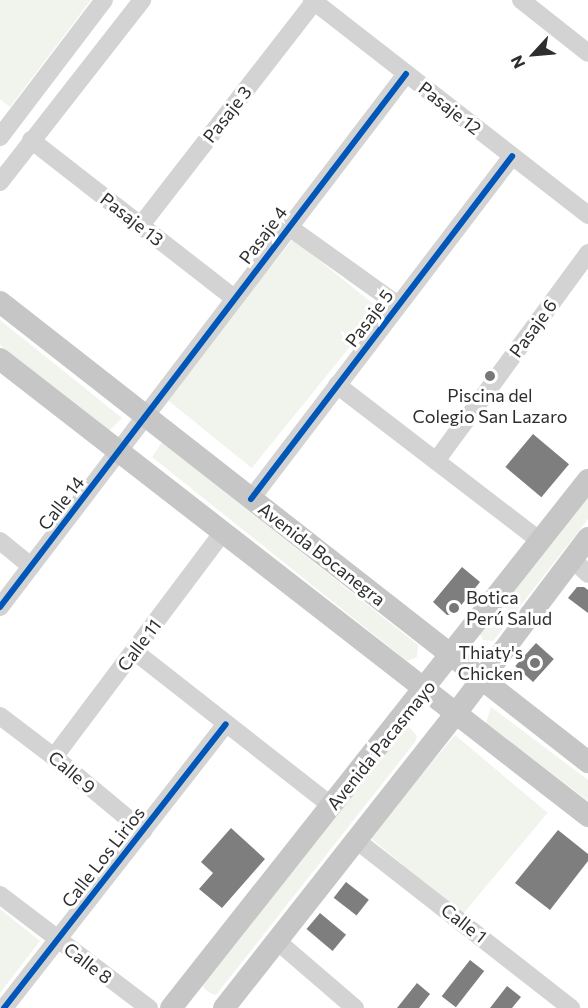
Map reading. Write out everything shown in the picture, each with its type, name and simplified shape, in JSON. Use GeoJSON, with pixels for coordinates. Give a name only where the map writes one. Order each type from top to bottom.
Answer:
{"type":"FeatureCollection","features":[{"type":"Feature","properties":{"kind":"main road","name":"Avenida Bocanegra"},"geometry":{"type":"LineString","coordinates":[[0,302],[588,762]]}},
{"type":"Feature","properties":{"kind":"main road"},"geometry":{"type":"LineString","coordinates":[[0,359],[588,816]]}},
{"type":"Feature","properties":{"kind":"main road","name":"Avenida Pacasmayo"},"geometry":{"type":"LineString","coordinates":[[180,1005],[332,806],[588,480]]}},
{"type":"Feature","properties":{"kind":"main road","name":"Avenida Pacasmayo"},"geometry":{"type":"LineString","coordinates":[[224,1008],[481,679],[580,567],[588,538]]}},
{"type":"Feature","properties":{"kind":"street"},"geometry":{"type":"LineString","coordinates":[[3,125],[104,0]]}},
{"type":"Feature","properties":{"kind":"street"},"geometry":{"type":"LineString","coordinates":[[0,182],[142,0]]}},
{"type":"Feature","properties":{"kind":"street"},"geometry":{"type":"LineString","coordinates":[[521,0],[588,53]]}},
{"type":"Feature","properties":{"kind":"street","name":"Pasaje 12"},"geometry":{"type":"LineString","coordinates":[[313,1],[588,215]]}},
{"type":"Feature","properties":{"kind":"street","name":"Pasaje 3"},"geometry":{"type":"LineString","coordinates":[[141,225],[313,1]]}},
{"type":"Feature","properties":{"kind":"street","name":"Pasaje 4"},"geometry":{"type":"LineString","coordinates":[[144,415],[406,74]]}},
{"type":"Feature","properties":{"kind":"street","name":"Pasaje 13"},"geometry":{"type":"LineString","coordinates":[[31,140],[234,298]]}},
{"type":"Feature","properties":{"kind":"street","name":"Pasaje 5"},"geometry":{"type":"LineString","coordinates":[[251,498],[512,156]]}},
{"type":"Feature","properties":{"kind":"street"},"geometry":{"type":"LineString","coordinates":[[289,226],[398,305]]}},
{"type":"Feature","properties":{"kind":"street","name":"Pasaje 6"},"geometry":{"type":"LineString","coordinates":[[436,461],[588,253]]}},
{"type":"Feature","properties":{"kind":"street"},"geometry":{"type":"LineString","coordinates":[[337,385],[540,541]]}},
{"type":"Feature","properties":{"kind":"street","name":"Calle 14"},"geometry":{"type":"LineString","coordinates":[[0,607],[120,452],[144,415]]}},
{"type":"Feature","properties":{"kind":"street","name":"Calle 11"},"geometry":{"type":"LineString","coordinates":[[54,757],[223,532]]}},
{"type":"Feature","properties":{"kind":"street"},"geometry":{"type":"LineString","coordinates":[[0,542],[32,566]]}},
{"type":"Feature","properties":{"kind":"street"},"geometry":{"type":"LineString","coordinates":[[134,651],[332,806]]}},
{"type":"Feature","properties":{"kind":"street","name":"Calle 9"},"geometry":{"type":"LineString","coordinates":[[0,716],[54,757],[142,831]]}},
{"type":"Feature","properties":{"kind":"street","name":"Calle Los Lirios"},"geometry":{"type":"LineString","coordinates":[[4,1008],[226,724]]}},
{"type":"Feature","properties":{"kind":"street","name":"Calle 1"},"geometry":{"type":"LineString","coordinates":[[356,840],[571,1008]]}},
{"type":"Feature","properties":{"kind":"street","name":"Calle 8"},"geometry":{"type":"LineString","coordinates":[[0,895],[149,1008]]}},
{"type":"Feature","properties":{"kind":"street"},"geometry":{"type":"LineString","coordinates":[[277,941],[355,1008]]}},
{"type":"Feature","properties":{"kind":"shaded area"},"geometry":{"type":"Polygon","coordinates":[[[0,0],[91,0],[10,107],[0,99],[0,0]]]}},
{"type":"Feature","properties":{"kind":"shaded area"},"geometry":{"type":"Polygon","coordinates":[[[293,239],[380,309],[252,468],[165,398],[293,239]]]}},
{"type":"Feature","properties":{"kind":"shaded area"},"geometry":{"type":"Polygon","coordinates":[[[0,320],[122,418],[109,431],[0,345],[0,320]]]}},
{"type":"Feature","properties":{"kind":"shaded area"},"geometry":{"type":"Polygon","coordinates":[[[162,442],[418,645],[417,657],[407,661],[152,457],[162,442]]]}},
{"type":"Feature","properties":{"kind":"shaded area"},"geometry":{"type":"Polygon","coordinates":[[[588,489],[588,519],[493,641],[483,640],[479,632],[588,489]]]}},
{"type":"Feature","properties":{"kind":"shaded area"},"geometry":{"type":"Polygon","coordinates":[[[491,707],[588,780],[588,801],[486,723],[491,707]]]}},
{"type":"Feature","properties":{"kind":"shaded area"},"geometry":{"type":"Polygon","coordinates":[[[409,727],[417,736],[415,742],[216,995],[210,993],[203,987],[205,978],[402,730],[409,727]]]}},
{"type":"Feature","properties":{"kind":"shaded area"},"geometry":{"type":"Polygon","coordinates":[[[455,735],[548,813],[462,915],[370,837],[455,735]]]}},
{"type":"Feature","properties":{"kind":"shaded area"},"geometry":{"type":"Polygon","coordinates":[[[0,909],[40,941],[0,993],[0,909]]]}},
{"type":"Feature","properties":{"kind":"building"},"geometry":{"type":"Polygon","coordinates":[[[533,434],[569,464],[541,497],[505,467],[533,434]]]}},
{"type":"Feature","properties":{"kind":"building"},"geometry":{"type":"Polygon","coordinates":[[[462,567],[480,582],[454,614],[447,615],[433,602],[462,567]]]}},
{"type":"Feature","properties":{"kind":"building"},"geometry":{"type":"Polygon","coordinates":[[[577,587],[584,587],[588,590],[588,613],[568,598],[577,587]]]}},
{"type":"Feature","properties":{"kind":"building","name":"Thiaty's Chicken"},"geometry":{"type":"Polygon","coordinates":[[[536,643],[554,659],[533,682],[515,666],[536,643]]]}},
{"type":"Feature","properties":{"kind":"building"},"geometry":{"type":"Polygon","coordinates":[[[231,828],[265,859],[222,908],[199,889],[213,873],[201,862],[231,828]]]}},
{"type":"Feature","properties":{"kind":"building"},"geometry":{"type":"Polygon","coordinates":[[[558,830],[588,854],[588,861],[550,910],[515,883],[558,830]]]}},
{"type":"Feature","properties":{"kind":"building"},"geometry":{"type":"Polygon","coordinates":[[[346,882],[369,900],[357,916],[334,898],[346,882]]]}},
{"type":"Feature","properties":{"kind":"building"},"geometry":{"type":"Polygon","coordinates":[[[320,913],[346,935],[333,951],[307,929],[320,913]]]}},
{"type":"Feature","properties":{"kind":"building"},"geometry":{"type":"Polygon","coordinates":[[[470,960],[484,971],[456,1007],[442,996],[470,960]]]}},
{"type":"Feature","properties":{"kind":"building"},"geometry":{"type":"Polygon","coordinates":[[[417,983],[430,994],[419,1008],[397,1008],[417,983]]]}},
{"type":"Feature","properties":{"kind":"building"},"geometry":{"type":"Polygon","coordinates":[[[507,986],[521,997],[512,1008],[490,1008],[507,986]]]}},
{"type":"Feature","properties":{"kind":"cycle path"},"geometry":{"type":"LineString","coordinates":[[0,607],[406,74]]}},
{"type":"Feature","properties":{"kind":"cycle path"},"geometry":{"type":"LineString","coordinates":[[251,499],[512,156]]}},
{"type":"Feature","properties":{"kind":"cycle path"},"geometry":{"type":"LineString","coordinates":[[4,1008],[226,724]]}},
{"type":"Feature","properties":{"kind":"place","name":"Piscina del Colegio San Lazaro"},"geometry":{"type":"Point","coordinates":[490,376]}},
{"type":"Feature","properties":{"kind":"place","name":"Botica Perú Salud"},"geometry":{"type":"Point","coordinates":[454,608]}},
{"type":"Feature","properties":{"kind":"place","name":"Thiaty's Chicken"},"geometry":{"type":"Point","coordinates":[535,663]}}]}
